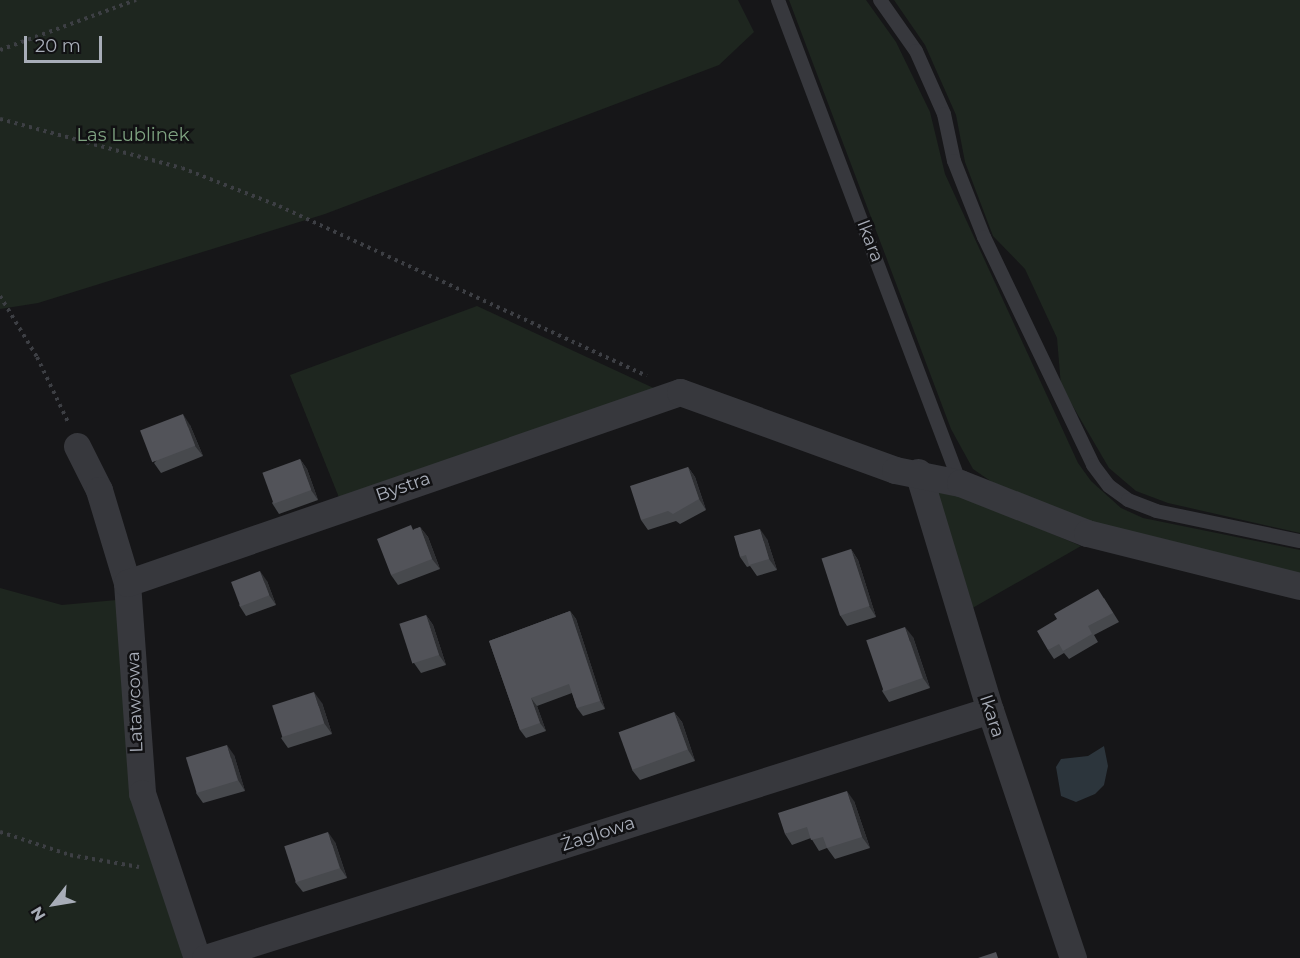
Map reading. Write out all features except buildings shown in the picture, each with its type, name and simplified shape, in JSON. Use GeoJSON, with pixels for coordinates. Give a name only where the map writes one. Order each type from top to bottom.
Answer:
{"type":"FeatureCollection","features":[{"type":"Feature","properties":{"kind":"street"},"geometry":{"type":"LineString","coordinates":[[680,392],[895,470],[918,472],[960,483],[1087,534],[1300,585]]}},
{"type":"Feature","properties":{"kind":"street","name":"Bystra"},"geometry":{"type":"LineString","coordinates":[[127,583],[680,392]]}},
{"type":"Feature","properties":{"kind":"street","name":"Latawcowa"},"geometry":{"type":"LineString","coordinates":[[77,446],[99,490],[127,583],[137,766],[142,793],[198,958]]}},
{"type":"Feature","properties":{"kind":"street","name":"Ikara"},"geometry":{"type":"LineString","coordinates":[[918,472],[990,710],[1073,958]]}},
{"type":"Feature","properties":{"kind":"street","name":"Żaglowa"},"geometry":{"type":"LineString","coordinates":[[205,958],[990,710]]}},
{"type":"Feature","properties":{"kind":"lane","name":"Ikara"},"geometry":{"type":"LineString","coordinates":[[778,0],[960,483]]}},
{"type":"Feature","properties":{"kind":"lane"},"geometry":{"type":"LineString","coordinates":[[880,0],[916,51],[944,114],[954,161],[984,237],[1093,465],[1109,486],[1128,500],[1156,511],[1300,541]]}},
{"type":"Feature","properties":{"kind":"path"},"geometry":{"type":"LineString","coordinates":[[0,50],[136,0]]}},
{"type":"Feature","properties":{"kind":"path"},"geometry":{"type":"LineString","coordinates":[[0,119],[182,168],[268,202],[680,392]]}},
{"type":"Feature","properties":{"kind":"path"},"geometry":{"type":"LineString","coordinates":[[0,296],[37,357],[77,446]]}},
{"type":"Feature","properties":{"kind":"path"},"geometry":{"type":"LineString","coordinates":[[0,832],[70,855],[169,872]]}},
{"type":"Feature","properties":{"kind":"green space","name":"Las Lublinek"},"geometry":{"type":"Polygon","coordinates":[[[0,0],[738,0],[754,32],[719,65],[325,214],[38,303],[0,309],[0,0]]]}},
{"type":"Feature","properties":{"kind":"green space"},"geometry":{"type":"Polygon","coordinates":[[[789,0],[866,0],[896,42],[930,112],[945,174],[1078,463],[1091,481],[1121,508],[1143,518],[1300,550],[1300,577],[1095,526],[992,482],[973,469],[951,429],[789,0]]]}},
{"type":"Feature","properties":{"kind":"green space"},"geometry":{"type":"Polygon","coordinates":[[[894,0],[1300,0],[1300,533],[1168,503],[1136,491],[1109,468],[1061,386],[1057,338],[1025,269],[993,236],[965,162],[956,115],[925,45],[894,0]]]}},
{"type":"Feature","properties":{"kind":"green space"},"geometry":{"type":"Polygon","coordinates":[[[477,306],[660,391],[340,500],[290,375],[477,306]]]}},
{"type":"Feature","properties":{"kind":"green space"},"geometry":{"type":"Polygon","coordinates":[[[942,487],[1081,546],[969,610],[933,492],[942,487]]]}},
{"type":"Feature","properties":{"kind":"green space"},"geometry":{"type":"Polygon","coordinates":[[[0,588],[62,605],[117,600],[183,958],[0,958],[0,588]]]}},
{"type":"Feature","properties":{"kind":"shaded area"},"geometry":{"type":"Polygon","coordinates":[[[1104,746],[1108,766],[1104,785],[1095,794],[1076,802],[1061,796],[1056,767],[1061,759],[1088,756],[1104,746]]]}}]}
